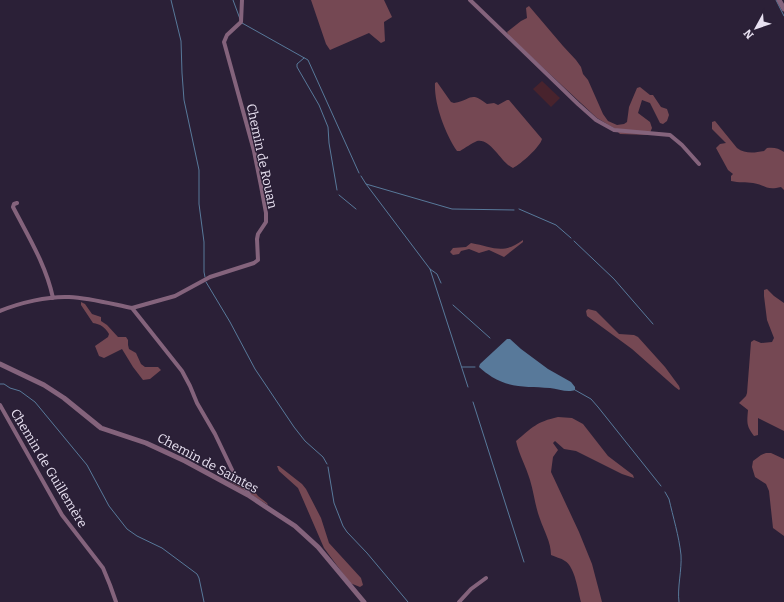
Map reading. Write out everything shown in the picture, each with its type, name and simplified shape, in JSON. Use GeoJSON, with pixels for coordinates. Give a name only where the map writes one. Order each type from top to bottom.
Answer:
{"type":"FeatureCollection","features":[{"type":"Feature","properties":{"kind":"street","name":"Chemin de Rouan"},"geometry":{"type":"LineString","coordinates":[[132,308],[175,296],[210,277],[254,264],[258,260],[258,234],[266,222],[263,200],[254,151],[224,42],[227,35],[240,22],[242,0]]}},
{"type":"Feature","properties":{"kind":"street"},"geometry":{"type":"LineString","coordinates":[[470,0],[596,120],[614,130],[670,135],[682,145],[699,164]]}},
{"type":"Feature","properties":{"kind":"street"},"geometry":{"type":"LineString","coordinates":[[779,0],[784,9]]}},
{"type":"Feature","properties":{"kind":"street"},"geometry":{"type":"LineString","coordinates":[[17,203],[14,204],[13,207],[45,269],[50,281],[53,298]]}},
{"type":"Feature","properties":{"kind":"street"},"geometry":{"type":"LineString","coordinates":[[0,311],[10,307],[53,298],[73,298],[132,308],[182,371],[235,476],[249,492],[248,495]]}},
{"type":"Feature","properties":{"kind":"street","name":"Chemin de Saintes"},"geometry":{"type":"LineString","coordinates":[[0,364],[44,385],[64,398],[101,428],[146,443],[185,460],[248,495],[295,526],[306,536],[326,556],[364,602]]}},
{"type":"Feature","properties":{"kind":"street","name":"Chemin de Guillemère"},"geometry":{"type":"LineString","coordinates":[[0,405],[62,515],[102,568],[116,602]]}},
{"type":"Feature","properties":{"kind":"street"},"geometry":{"type":"LineString","coordinates":[[459,602],[471,589],[486,578]]}},
{"type":"Feature","properties":{"kind":"shaded area"},"geometry":{"type":"Polygon","coordinates":[[[311,0],[384,0],[392,17],[384,22],[385,41],[381,43],[369,33],[330,50],[326,44],[311,0]]]}},
{"type":"Feature","properties":{"kind":"shaded area"},"geometry":{"type":"Polygon","coordinates":[[[529,6],[581,67],[603,114],[608,121],[617,125],[627,122],[629,107],[637,88],[640,87],[650,95],[653,95],[661,107],[667,109],[669,115],[667,121],[663,124],[660,123],[650,103],[642,100],[638,113],[650,122],[652,128],[649,135],[620,134],[614,128],[597,118],[509,36],[507,32],[527,18],[526,8],[529,6]]]}},
{"type":"Feature","properties":{"kind":"shaded area"},"geometry":{"type":"Polygon","coordinates":[[[542,81],[560,98],[551,107],[533,89],[542,81]]]}},
{"type":"Feature","properties":{"kind":"shaded area"},"geometry":{"type":"Polygon","coordinates":[[[437,82],[451,102],[454,103],[471,97],[477,98],[487,104],[494,103],[498,105],[509,100],[542,139],[541,142],[530,155],[513,168],[487,143],[482,141],[477,141],[460,151],[457,151],[448,136],[438,109],[435,91],[435,83],[437,82]]]}},
{"type":"Feature","properties":{"kind":"shaded area"},"geometry":{"type":"Polygon","coordinates":[[[715,121],[740,150],[753,153],[771,148],[784,152],[784,190],[781,187],[769,188],[753,183],[731,181],[731,176],[733,174],[728,170],[716,148],[720,144],[726,143],[712,129],[712,122],[715,121]]]}},
{"type":"Feature","properties":{"kind":"shaded area"},"geometry":{"type":"Polygon","coordinates":[[[523,240],[523,242],[504,257],[489,250],[479,253],[469,249],[453,255],[450,252],[453,248],[466,247],[471,243],[504,249],[516,245],[523,240]]]}},
{"type":"Feature","properties":{"kind":"shaded area"},"geometry":{"type":"Polygon","coordinates":[[[767,289],[784,303],[784,431],[758,418],[758,435],[754,436],[748,424],[748,410],[739,403],[747,393],[751,342],[754,340],[761,343],[772,342],[774,338],[767,320],[764,290],[767,289]]]}},
{"type":"Feature","properties":{"kind":"shaded area"},"geometry":{"type":"Polygon","coordinates":[[[81,302],[85,304],[92,314],[101,317],[101,321],[118,337],[126,337],[128,340],[129,349],[136,353],[141,364],[145,367],[158,367],[161,370],[150,379],[143,380],[122,349],[104,358],[99,356],[95,346],[108,337],[109,334],[102,326],[93,323],[81,305],[81,302]]]}},
{"type":"Feature","properties":{"kind":"shaded area"},"geometry":{"type":"Polygon","coordinates":[[[588,309],[596,311],[619,334],[634,335],[638,337],[665,367],[680,389],[679,390],[675,387],[632,349],[587,316],[586,311],[588,309]]]}},
{"type":"Feature","properties":{"kind":"shaded area"},"geometry":{"type":"Polygon","coordinates":[[[558,417],[572,418],[583,424],[608,456],[633,475],[634,478],[622,474],[576,451],[564,449],[555,441],[553,443],[558,450],[553,457],[551,472],[592,564],[602,602],[581,602],[576,580],[571,568],[562,559],[551,555],[550,546],[538,514],[527,470],[516,441],[540,423],[558,417]]]}},
{"type":"Feature","properties":{"kind":"shaded area"},"geometry":{"type":"Polygon","coordinates":[[[766,453],[771,453],[784,459],[784,536],[773,528],[769,491],[766,484],[755,477],[752,467],[753,461],[766,453]]]}},
{"type":"Feature","properties":{"kind":"shaded area"},"geometry":{"type":"Polygon","coordinates":[[[277,466],[302,484],[306,489],[321,518],[329,543],[361,578],[363,585],[360,587],[350,583],[324,548],[298,488],[279,471],[277,466]]]}},
{"type":"Feature","properties":{"kind":"shaded area"},"geometry":{"type":"Polygon","coordinates":[[[237,474],[268,505],[229,481],[230,475],[237,474]]]}},
{"type":"Feature","properties":{"kind":"water"},"geometry":{"type":"Polygon","coordinates":[[[507,339],[510,339],[548,369],[571,382],[575,387],[575,390],[566,391],[507,384],[492,377],[479,367],[480,364],[507,339]]]}},
{"type":"Feature","properties":{"kind":"waterway"},"geometry":{"type":"LineString","coordinates":[[171,0],[181,41],[184,100],[199,170],[199,204],[204,242],[205,277]]}},
{"type":"Feature","properties":{"kind":"waterway"},"geometry":{"type":"LineString","coordinates":[[233,0],[240,19]]}},
{"type":"Feature","properties":{"kind":"waterway"},"geometry":{"type":"LineString","coordinates":[[776,0],[784,16]]}},
{"type":"Feature","properties":{"kind":"waterway"},"geometry":{"type":"LineString","coordinates":[[242,23],[308,60],[359,173]]}},
{"type":"Feature","properties":{"kind":"waterway"},"geometry":{"type":"LineString","coordinates":[[304,58],[297,64],[297,67],[319,105],[328,127],[329,143],[337,190]]}},
{"type":"Feature","properties":{"kind":"waterway"},"geometry":{"type":"LineString","coordinates":[[361,176],[366,184],[452,209],[514,210]]}},
{"type":"Feature","properties":{"kind":"waterway"},"geometry":{"type":"LineString","coordinates":[[366,184],[430,269],[468,387]]}},
{"type":"Feature","properties":{"kind":"waterway"},"geometry":{"type":"LineString","coordinates":[[339,195],[356,209]]}},
{"type":"Feature","properties":{"kind":"waterway"},"geometry":{"type":"LineString","coordinates":[[519,209],[556,225],[571,238]]}},
{"type":"Feature","properties":{"kind":"waterway"},"geometry":{"type":"LineString","coordinates":[[574,241],[614,279],[653,324]]}},
{"type":"Feature","properties":{"kind":"waterway"},"geometry":{"type":"LineString","coordinates":[[430,269],[437,274],[441,283]]}},
{"type":"Feature","properties":{"kind":"waterway"},"geometry":{"type":"LineString","coordinates":[[206,282],[230,322],[255,369],[294,427],[305,441],[323,457],[327,464]]}},
{"type":"Feature","properties":{"kind":"waterway"},"geometry":{"type":"LineString","coordinates":[[453,305],[490,338]]}},
{"type":"Feature","properties":{"kind":"waterway"},"geometry":{"type":"LineString","coordinates":[[462,367],[475,367]]}},
{"type":"Feature","properties":{"kind":"waterway"},"geometry":{"type":"LineString","coordinates":[[0,384],[4,384],[10,388],[20,391],[35,402],[87,465],[109,506],[127,529],[137,536],[162,548],[197,574],[204,602]]}},
{"type":"Feature","properties":{"kind":"waterway"},"geometry":{"type":"LineString","coordinates":[[575,390],[591,399],[661,486]]}},
{"type":"Feature","properties":{"kind":"waterway"},"geometry":{"type":"LineString","coordinates":[[473,402],[524,562]]}},
{"type":"Feature","properties":{"kind":"waterway"},"geometry":{"type":"LineString","coordinates":[[328,467],[334,503],[343,526],[408,602]]}},
{"type":"Feature","properties":{"kind":"waterway"},"geometry":{"type":"LineString","coordinates":[[665,492],[669,499],[681,555],[679,602]]}}]}
